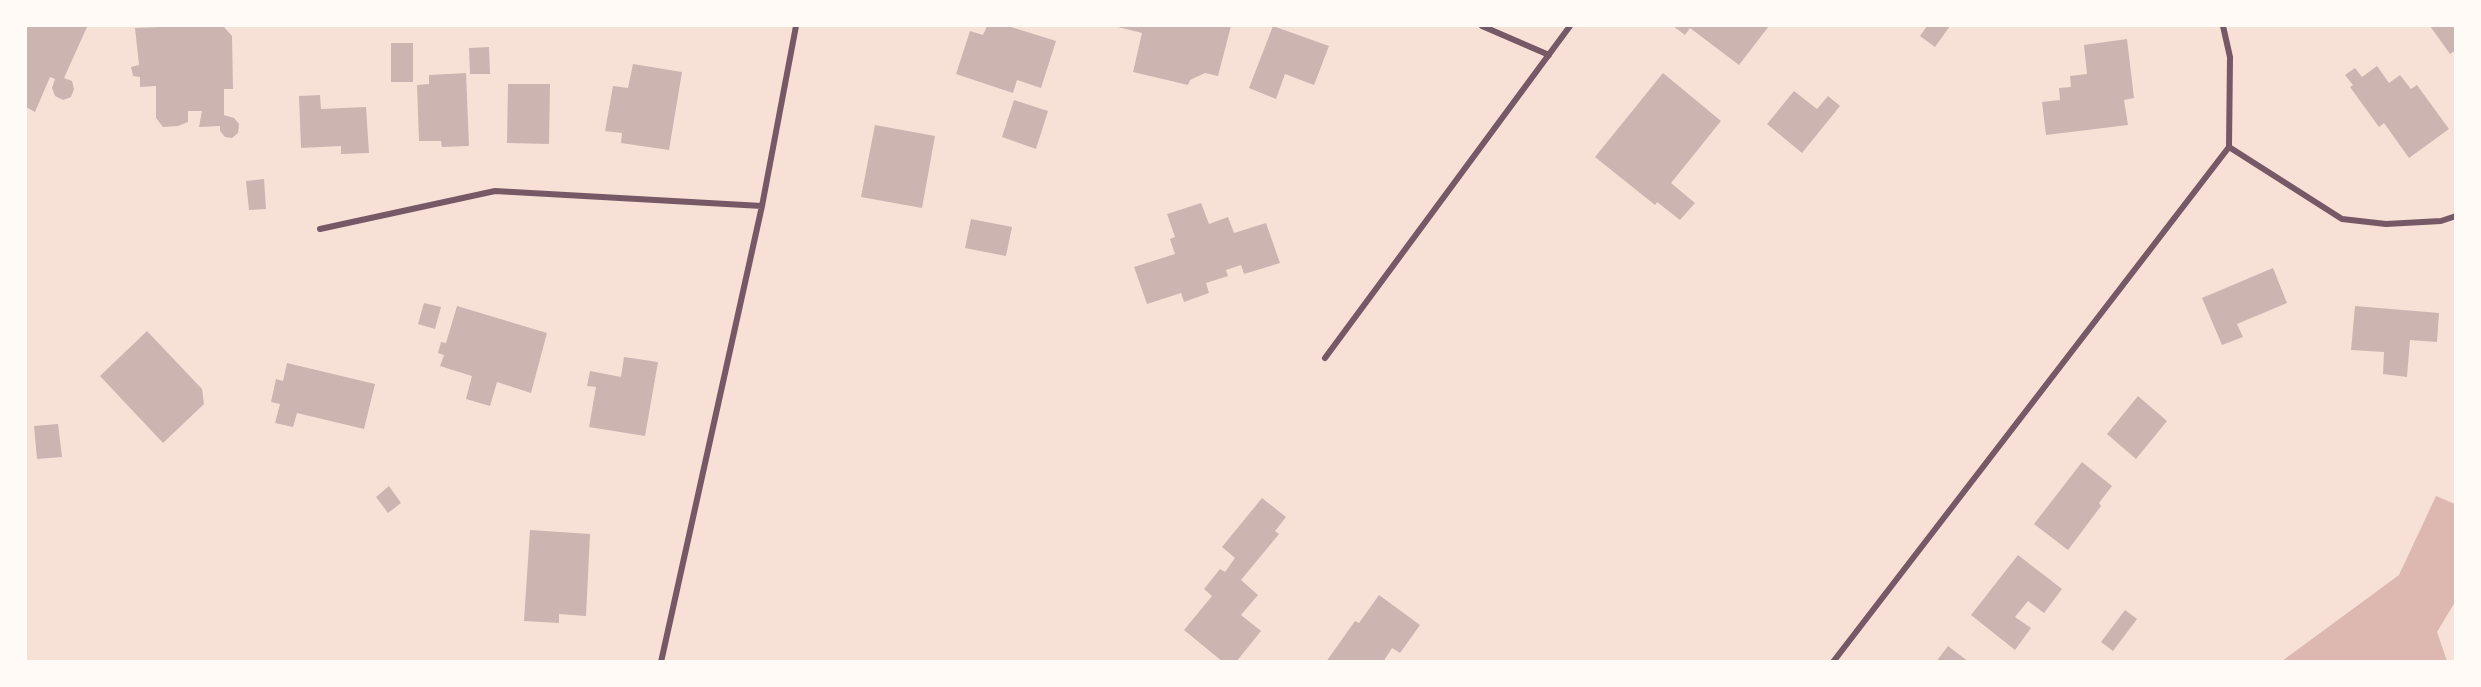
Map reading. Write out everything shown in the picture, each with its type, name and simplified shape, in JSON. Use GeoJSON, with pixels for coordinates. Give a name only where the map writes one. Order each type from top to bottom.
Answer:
{"type":"FeatureCollection","features":[{"type":"Feature","properties":{"kind":"street"},"geometry":{"type":"LineString","coordinates":[[661,662],[762,206],[795,26]]}},
{"type":"Feature","properties":{"kind":"street"},"geometry":{"type":"LineString","coordinates":[[1482,26],[1549,55]]}},
{"type":"Feature","properties":{"kind":"street"},"geometry":{"type":"LineString","coordinates":[[1325,358],[1570,26]]}},
{"type":"Feature","properties":{"kind":"street"},"geometry":{"type":"LineString","coordinates":[[1833,662],[2229,147],[2230,57],[2223,26]]}},
{"type":"Feature","properties":{"kind":"street"},"geometry":{"type":"LineString","coordinates":[[2229,147],[2342,219],[2386,224],[2441,221],[2456,216]]}},
{"type":"Feature","properties":{"kind":"street"},"geometry":{"type":"LineString","coordinates":[[320,229],[495,191],[762,206]]}},
{"type":"Feature","properties":{"kind":"shaded area"},"geometry":{"type":"Polygon","coordinates":[[[2436,496],[2455,504],[2455,602],[2437,632],[2447,661],[2282,661],[2399,575],[2436,496]]]}},
{"type":"Feature","properties":{"kind":"building"},"geometry":{"type":"Polygon","coordinates":[[[26,26],[87,27],[64,78],[72,81],[74,89],[71,97],[63,100],[55,96],[52,88],[55,79],[50,77],[35,112],[26,107],[26,26]]]}},
{"type":"Feature","properties":{"kind":"building"},"geometry":{"type":"Polygon","coordinates":[[[223,26],[232,36],[233,89],[224,89],[224,115],[234,118],[239,124],[238,133],[232,138],[225,137],[220,131],[220,126],[199,127],[202,111],[188,111],[188,122],[178,126],[163,127],[156,118],[156,86],[140,87],[140,77],[133,76],[131,67],[139,65],[135,28],[223,26]]]}},
{"type":"Feature","properties":{"kind":"building"},"geometry":{"type":"Polygon","coordinates":[[[987,26],[1008,26],[1056,41],[1041,88],[1017,80],[1013,93],[956,74],[970,31],[983,35],[987,26]]]}},
{"type":"Feature","properties":{"kind":"building"},"geometry":{"type":"Polygon","coordinates":[[[1114,26],[1231,26],[1218,76],[1205,73],[1190,80],[1188,85],[1133,72],[1142,33],[1114,26]]]}},
{"type":"Feature","properties":{"kind":"building"},"geometry":{"type":"Polygon","coordinates":[[[1273,26],[1329,46],[1314,85],[1285,74],[1276,99],[1249,88],[1273,26]]]}},
{"type":"Feature","properties":{"kind":"building"},"geometry":{"type":"Polygon","coordinates":[[[1673,26],[1769,26],[1739,65],[1690,28],[1685,35],[1673,26]]]}},
{"type":"Feature","properties":{"kind":"building"},"geometry":{"type":"Polygon","coordinates":[[[1927,26],[1950,26],[1935,47],[1920,36],[1927,26]]]}},
{"type":"Feature","properties":{"kind":"building"},"geometry":{"type":"Polygon","coordinates":[[[2430,26],[2456,26],[2456,50],[2450,54],[2430,26]]]}},
{"type":"Feature","properties":{"kind":"building"},"geometry":{"type":"Polygon","coordinates":[[[2127,39],[2134,98],[2124,100],[2128,125],[2046,135],[2042,102],[2060,100],[2059,88],[2071,87],[2070,76],[2087,74],[2084,45],[2127,39]]]}},
{"type":"Feature","properties":{"kind":"building"},"geometry":{"type":"Polygon","coordinates":[[[391,43],[413,43],[413,82],[391,82],[391,43]]]}},
{"type":"Feature","properties":{"kind":"building"},"geometry":{"type":"Polygon","coordinates":[[[489,47],[490,74],[470,74],[469,48],[489,47]]]}},
{"type":"Feature","properties":{"kind":"building"},"geometry":{"type":"Polygon","coordinates":[[[633,64],[682,72],[669,150],[621,143],[622,133],[605,131],[613,86],[628,88],[633,64]]]}},
{"type":"Feature","properties":{"kind":"building"},"geometry":{"type":"Polygon","coordinates":[[[2377,66],[2389,83],[2400,75],[2411,89],[2417,85],[2449,129],[2409,158],[2384,123],[2379,127],[2350,87],[2353,85],[2345,75],[2355,68],[2362,77],[2377,66]]]}},
{"type":"Feature","properties":{"kind":"building"},"geometry":{"type":"Polygon","coordinates":[[[466,73],[469,146],[442,147],[441,141],[419,141],[417,85],[429,84],[429,75],[466,73]]]}},
{"type":"Feature","properties":{"kind":"building"},"geometry":{"type":"Polygon","coordinates":[[[1663,73],[1721,121],[1671,183],[1695,203],[1680,220],[1657,202],[1655,205],[1595,157],[1663,73]]]}},
{"type":"Feature","properties":{"kind":"building"},"geometry":{"type":"Polygon","coordinates":[[[508,84],[550,84],[549,144],[507,143],[508,84]]]}},
{"type":"Feature","properties":{"kind":"building"},"geometry":{"type":"Polygon","coordinates":[[[1794,91],[1817,109],[1828,96],[1840,106],[1802,153],[1767,124],[1794,91]]]}},
{"type":"Feature","properties":{"kind":"building"},"geometry":{"type":"Polygon","coordinates":[[[320,95],[321,109],[366,107],[369,153],[341,154],[341,146],[301,148],[299,96],[320,95]]]}},
{"type":"Feature","properties":{"kind":"building"},"geometry":{"type":"Polygon","coordinates":[[[1014,100],[1048,111],[1036,149],[1002,137],[1014,100]]]}},
{"type":"Feature","properties":{"kind":"building"},"geometry":{"type":"Polygon","coordinates":[[[875,125],[935,136],[922,208],[861,197],[875,125]]]}},
{"type":"Feature","properties":{"kind":"building"},"geometry":{"type":"Polygon","coordinates":[[[264,179],[266,209],[249,210],[246,181],[264,179]]]}},
{"type":"Feature","properties":{"kind":"building"},"geometry":{"type":"Polygon","coordinates":[[[1201,203],[1209,224],[1228,217],[1234,233],[1266,223],[1280,263],[1244,274],[1241,265],[1226,270],[1228,276],[1206,283],[1209,293],[1184,302],[1181,293],[1147,304],[1134,267],[1175,254],[1170,239],[1175,237],[1167,214],[1201,203]]]}},
{"type":"Feature","properties":{"kind":"building"},"geometry":{"type":"Polygon","coordinates":[[[971,219],[1012,227],[1006,256],[965,248],[971,219]]]}},
{"type":"Feature","properties":{"kind":"building"},"geometry":{"type":"Polygon","coordinates":[[[2273,268],[2287,303],[2237,324],[2243,337],[2222,345],[2202,298],[2273,268]]]}},
{"type":"Feature","properties":{"kind":"building"},"geometry":{"type":"Polygon","coordinates":[[[424,303],[441,307],[435,329],[418,324],[424,303]]]}},
{"type":"Feature","properties":{"kind":"building"},"geometry":{"type":"Polygon","coordinates":[[[457,306],[547,333],[531,393],[497,382],[490,406],[466,399],[472,376],[440,366],[444,355],[438,353],[441,342],[446,343],[457,306]]]}},
{"type":"Feature","properties":{"kind":"building"},"geometry":{"type":"Polygon","coordinates":[[[2355,306],[2439,313],[2437,342],[2410,340],[2407,377],[2383,374],[2384,352],[2351,350],[2355,306]]]}},
{"type":"Feature","properties":{"kind":"building"},"geometry":{"type":"Polygon","coordinates":[[[147,331],[202,389],[204,404],[163,443],[100,376],[147,331]]]}},
{"type":"Feature","properties":{"kind":"building"},"geometry":{"type":"Polygon","coordinates":[[[624,357],[658,362],[645,436],[589,427],[596,387],[587,386],[590,371],[621,377],[624,357]]]}},
{"type":"Feature","properties":{"kind":"building"},"geometry":{"type":"Polygon","coordinates":[[[287,363],[375,384],[364,429],[297,413],[293,427],[275,423],[280,404],[271,402],[276,379],[283,381],[287,363]]]}},
{"type":"Feature","properties":{"kind":"building"},"geometry":{"type":"Polygon","coordinates":[[[2138,396],[2167,421],[2136,459],[2107,434],[2138,396]]]}},
{"type":"Feature","properties":{"kind":"building"},"geometry":{"type":"Polygon","coordinates":[[[58,424],[62,457],[37,459],[34,426],[58,424]]]}},
{"type":"Feature","properties":{"kind":"building"},"geometry":{"type":"Polygon","coordinates":[[[2082,462],[2112,486],[2099,503],[2101,506],[2068,550],[2034,524],[2082,462]]]}},
{"type":"Feature","properties":{"kind":"building"},"geometry":{"type":"Polygon","coordinates":[[[389,486],[401,503],[388,513],[376,497],[389,486]]]}},
{"type":"Feature","properties":{"kind":"building"},"geometry":{"type":"Polygon","coordinates":[[[1262,498],[1286,517],[1275,531],[1279,534],[1241,580],[1258,595],[1241,615],[1261,631],[1236,662],[1223,662],[1184,630],[1212,596],[1204,589],[1220,569],[1225,572],[1235,558],[1222,547],[1262,498]]]}},
{"type":"Feature","properties":{"kind":"building"},"geometry":{"type":"Polygon","coordinates":[[[530,530],[590,534],[586,616],[559,614],[559,623],[524,621],[530,530]]]}},
{"type":"Feature","properties":{"kind":"building"},"geometry":{"type":"Polygon","coordinates":[[[2018,555],[2062,589],[2044,613],[2028,601],[2015,617],[2031,628],[2015,650],[1971,615],[2018,555]]]}},
{"type":"Feature","properties":{"kind":"building"},"geometry":{"type":"Polygon","coordinates":[[[1379,595],[1420,625],[1400,653],[1392,648],[1383,662],[1326,662],[1355,621],[1359,623],[1379,595]]]}},
{"type":"Feature","properties":{"kind":"building"},"geometry":{"type":"Polygon","coordinates":[[[2125,610],[2137,619],[2113,651],[2101,642],[2125,610]]]}},
{"type":"Feature","properties":{"kind":"building"},"geometry":{"type":"Polygon","coordinates":[[[1948,646],[1969,662],[1936,662],[1948,646]]]}}]}
